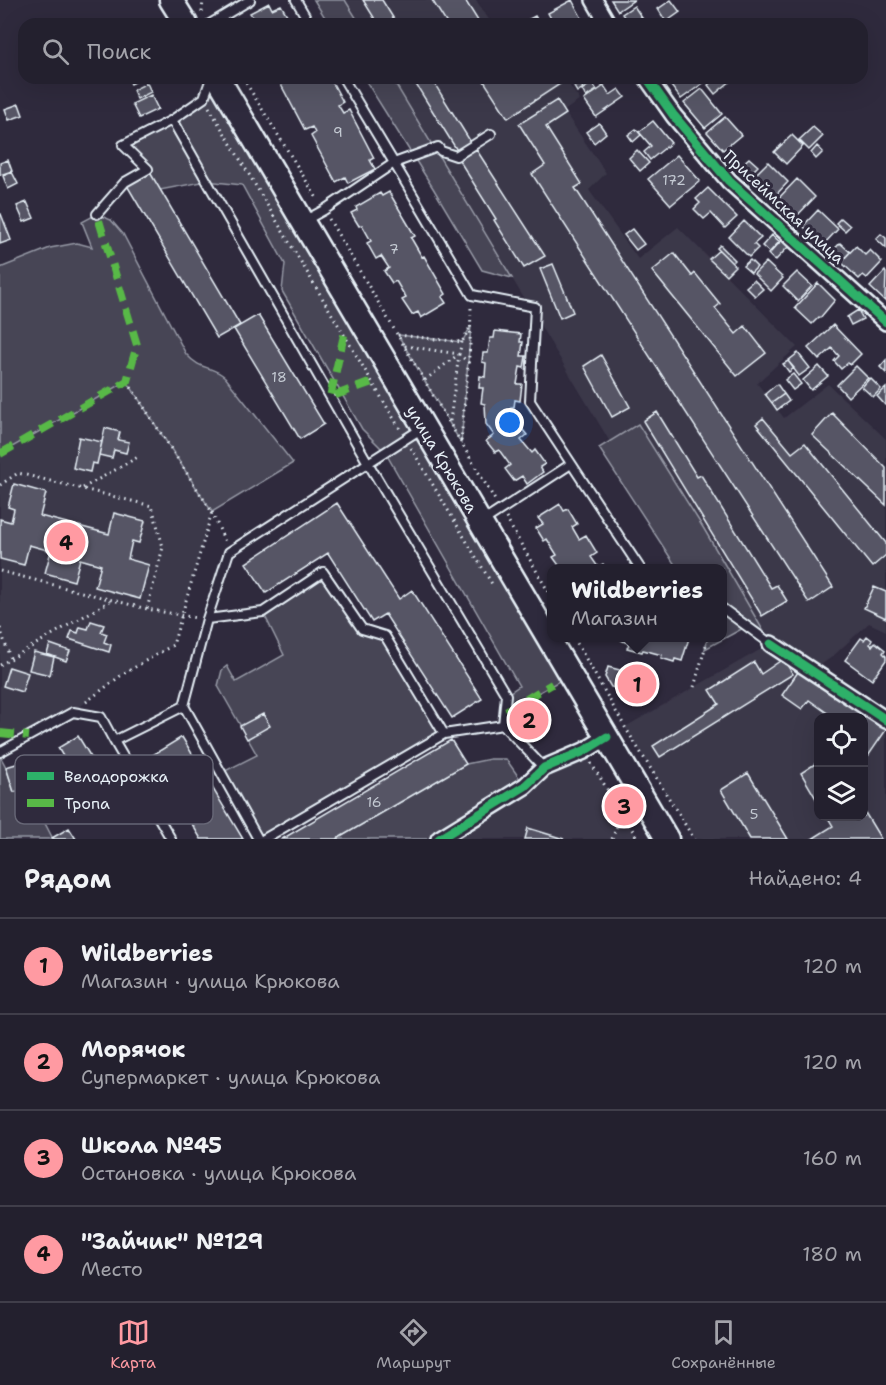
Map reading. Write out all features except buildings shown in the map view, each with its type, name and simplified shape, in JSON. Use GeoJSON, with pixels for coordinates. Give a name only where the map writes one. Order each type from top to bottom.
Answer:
{"type":"FeatureCollection","features":[{"type":"Feature","properties":{"kind":"main road"},"geometry":{"type":"LineString","coordinates":[[171,0],[194,18]]}},
{"type":"Feature","properties":{"kind":"main road","name":"улица Крюкова"},"geometry":{"type":"LineString","coordinates":[[222,84],[303,222],[416,435],[480,523],[547,636]]}},
{"type":"Feature","properties":{"kind":"main road","name":"улица Крюкова"},"geometry":{"type":"LineString","coordinates":[[551,642],[667,839]]}},
{"type":"Feature","properties":{"kind":"street"},"geometry":{"type":"LineString","coordinates":[[594,0],[604,18]]}},
{"type":"Feature","properties":{"kind":"street","name":"Присеймская улица"},"geometry":{"type":"LineString","coordinates":[[651,84],[674,116],[729,181],[886,322]]}},
{"type":"Feature","properties":{"kind":"street"},"geometry":{"type":"LineString","coordinates":[[771,644],[886,720]]}},
{"type":"Feature","properties":{"kind":"street"},"geometry":{"type":"LineString","coordinates":[[439,839],[525,786],[544,768],[584,751],[607,737]]}},
{"type":"Feature","properties":{"kind":"lane"},"geometry":{"type":"LineString","coordinates":[[220,18],[250,0]]}},
{"type":"Feature","properties":{"kind":"lane"},"geometry":{"type":"LineString","coordinates":[[296,0],[306,18]]}},
{"type":"Feature","properties":{"kind":"lane"},"geometry":{"type":"LineString","coordinates":[[97,213],[125,182],[148,169],[123,145],[172,120],[204,98],[210,84]]}},
{"type":"Feature","properties":{"kind":"lane"},"geometry":{"type":"LineString","coordinates":[[347,84],[472,295],[535,307],[530,401],[637,564]]}},
{"type":"Feature","properties":{"kind":"lane"},"geometry":{"type":"LineString","coordinates":[[172,120],[368,463],[506,695],[503,725],[544,768]]}},
{"type":"Feature","properties":{"kind":"lane"},"geometry":{"type":"LineString","coordinates":[[303,222],[394,163],[438,147],[441,151],[456,156],[491,134]]}},
{"type":"Feature","properties":{"kind":"lane"},"geometry":{"type":"LineString","coordinates":[[211,755],[184,706],[207,619],[229,552],[416,435]]}},
{"type":"Feature","properties":{"kind":"lane"},"geometry":{"type":"LineString","coordinates":[[480,523],[571,464]]}},
{"type":"Feature","properties":{"kind":"lane"},"geometry":{"type":"LineString","coordinates":[[207,619],[262,612],[323,572],[362,629],[385,636],[444,734]]}},
{"type":"Feature","properties":{"kind":"lane"},"geometry":{"type":"LineString","coordinates":[[727,611],[771,644]]}},
{"type":"Feature","properties":{"kind":"lane"},"geometry":{"type":"LineString","coordinates":[[114,741],[184,706]]}},
{"type":"Feature","properties":{"kind":"lane"},"geometry":{"type":"LineString","coordinates":[[0,752],[73,712],[101,717],[122,755]]}},
{"type":"Feature","properties":{"kind":"lane"},"geometry":{"type":"LineString","coordinates":[[264,839],[444,734],[503,725]]}},
{"type":"Feature","properties":{"kind":"lane"},"geometry":{"type":"LineString","coordinates":[[213,758],[258,839]]}},
{"type":"Feature","properties":{"kind":"lane"},"geometry":{"type":"LineString","coordinates":[[162,824],[171,839]]}},
{"type":"Feature","properties":{"kind":"lane"},"geometry":{"type":"LineString","coordinates":[[164,827],[164,839]]}},
{"type":"Feature","properties":{"kind":"path"},"geometry":{"type":"LineString","coordinates":[[194,18],[203,0]]}},
{"type":"Feature","properties":{"kind":"path"},"geometry":{"type":"LineString","coordinates":[[247,84],[324,210],[547,589]]}},
{"type":"Feature","properties":{"kind":"path"},"geometry":{"type":"LineString","coordinates":[[204,98],[402,432]]}},
{"type":"Feature","properties":{"kind":"path"},"geometry":{"type":"LineString","coordinates":[[461,443],[469,363],[472,295]]}},
{"type":"Feature","properties":{"kind":"path"},"geometry":{"type":"LineString","coordinates":[[450,423],[459,354],[462,342],[471,326]]}},
{"type":"Feature","properties":{"kind":"path"},"geometry":{"type":"LineString","coordinates":[[398,335],[462,342]]}},
{"type":"Feature","properties":{"kind":"path"},"geometry":{"type":"LineString","coordinates":[[404,345],[459,354],[469,363]]}},
{"type":"Feature","properties":{"kind":"path"},"geometry":{"type":"LineString","coordinates":[[425,380],[459,354]]}},
{"type":"Feature","properties":{"kind":"path"},"geometry":{"type":"LineString","coordinates":[[128,381],[212,512],[229,552]]}},
{"type":"Feature","properties":{"kind":"path"},"geometry":{"type":"LineString","coordinates":[[416,435],[498,594]]}},
{"type":"Feature","properties":{"kind":"path"},"geometry":{"type":"LineString","coordinates":[[81,488],[138,457]]}},
{"type":"Feature","properties":{"kind":"path"},"geometry":{"type":"LineString","coordinates":[[0,485],[18,473],[152,506],[163,547],[147,609]]}},
{"type":"Feature","properties":{"kind":"path"},"geometry":{"type":"LineString","coordinates":[[73,712],[123,674],[173,645],[212,512]]}},
{"type":"Feature","properties":{"kind":"path"},"geometry":{"type":"LineString","coordinates":[[0,571],[147,609],[207,619]]}},
{"type":"Feature","properties":{"kind":"path"},"geometry":{"type":"LineString","coordinates":[[0,665],[111,600]]}},
{"type":"Feature","properties":{"kind":"path"},"geometry":{"type":"LineString","coordinates":[[0,628],[10,658]]}},
{"type":"Feature","properties":{"kind":"path"},"geometry":{"type":"LineString","coordinates":[[576,642],[694,839]]}},
{"type":"Feature","properties":{"kind":"path"},"geometry":{"type":"LineString","coordinates":[[694,687],[707,642]]}},
{"type":"Feature","properties":{"kind":"path"},"geometry":{"type":"LineString","coordinates":[[584,751],[638,839]]}},
{"type":"Feature","properties":{"kind":"path"},"geometry":{"type":"LineString","coordinates":[[612,839],[622,813]]}},
{"type":"Feature","properties":{"kind":"shaded area"},"geometry":{"type":"Polygon","coordinates":[[[314,0],[345,0],[356,18],[325,18],[314,0]]]}},
{"type":"Feature","properties":{"kind":"shaded area"},"geometry":{"type":"Polygon","coordinates":[[[345,0],[476,0],[488,18],[356,18],[345,0]]]}},
{"type":"Feature","properties":{"kind":"shaded area"},"geometry":{"type":"Polygon","coordinates":[[[208,84],[214,84],[547,637],[547,642],[550,642],[570,675],[506,711],[506,695],[519,686],[385,452],[362,429],[282,291],[285,264],[242,185],[207,181],[160,190],[123,145],[195,105],[208,84]]]}},
{"type":"Feature","properties":{"kind":"shaded area"},"geometry":{"type":"Polygon","coordinates":[[[368,84],[396,84],[512,278],[482,270],[368,84]]]}},
{"type":"Feature","properties":{"kind":"shaded area"},"geometry":{"type":"Polygon","coordinates":[[[396,84],[568,84],[580,100],[564,111],[606,173],[589,190],[638,259],[678,227],[797,347],[757,383],[784,418],[828,384],[886,439],[886,631],[869,623],[832,657],[812,671],[886,720],[886,839],[694,839],[625,727],[770,644],[727,572],[727,564],[722,564],[638,424],[610,442],[396,84]]]}},
{"type":"Feature","properties":{"kind":"shaded area"},"geometry":{"type":"Polygon","coordinates":[[[97,214],[111,220],[123,234],[186,354],[201,366],[225,377],[293,463],[212,512],[127,381],[0,454],[0,268],[50,248],[77,243],[92,247],[82,222],[97,214]]]}},
{"type":"Feature","properties":{"kind":"shaded area"},"geometry":{"type":"Polygon","coordinates":[[[471,326],[461,443],[398,335],[462,342],[471,326]]]}},
{"type":"Feature","properties":{"kind":"shaded area"},"geometry":{"type":"Polygon","coordinates":[[[127,381],[212,512],[173,645],[123,674],[73,712],[29,736],[0,733],[0,454],[127,381]]]}},
{"type":"Feature","properties":{"kind":"shaded area"},"geometry":{"type":"Polygon","coordinates":[[[638,424],[724,564],[674,564],[599,448],[638,424]]]}},
{"type":"Feature","properties":{"kind":"shaded area"},"geometry":{"type":"Polygon","coordinates":[[[727,568],[771,644],[747,626],[727,637],[727,568]]]}},
{"type":"Feature","properties":{"kind":"shaded area"},"geometry":{"type":"Polygon","coordinates":[[[323,572],[362,629],[385,636],[444,734],[258,839],[221,773],[257,755],[218,686],[222,670],[227,666],[236,682],[284,655],[263,612],[323,572]]]}},
{"type":"Feature","properties":{"kind":"shaded area"},"geometry":{"type":"Polygon","coordinates":[[[707,642],[718,642],[705,649],[707,642]]]}},
{"type":"Feature","properties":{"kind":"shaded area"},"geometry":{"type":"Polygon","coordinates":[[[584,751],[638,839],[439,839],[584,751]]]}},
{"type":"Feature","properties":{"kind":"shaded area"},"geometry":{"type":"Polygon","coordinates":[[[0,756],[15,792],[15,824],[45,824],[53,839],[0,839],[0,756]]]}},
{"type":"Feature","properties":{"kind":"shaded area"},"geometry":{"type":"Polygon","coordinates":[[[490,759],[506,759],[525,786],[437,839],[337,839],[466,764],[490,759]]]}},
{"type":"Feature","properties":{"kind":"marked path"},"geometry":{"type":"LineString","coordinates":[[0,454],[127,381],[137,345],[97,214]]}},
{"type":"Feature","properties":{"kind":"marked path"},"geometry":{"type":"LineString","coordinates":[[344,335],[330,397],[372,382]]}},
{"type":"Feature","properties":{"kind":"marked path"},"geometry":{"type":"LineString","coordinates":[[506,711],[552,684]]}},
{"type":"Feature","properties":{"kind":"marked path"},"geometry":{"type":"LineString","coordinates":[[0,733],[29,736]]}},
{"type":"Feature","properties":{"kind":"cycle path"},"geometry":{"type":"LineString","coordinates":[[651,84],[674,116],[729,181],[886,322]]}},
{"type":"Feature","properties":{"kind":"cycle path"},"geometry":{"type":"LineString","coordinates":[[771,644],[886,720]]}},
{"type":"Feature","properties":{"kind":"cycle path"},"geometry":{"type":"LineString","coordinates":[[439,839],[525,786],[544,768],[584,751],[607,737]]}},
{"type":"Feature","properties":{"kind":"place","name":"\"Зайчик\" №129"},"geometry":{"type":"Point","coordinates":[66,542]}},
{"type":"Feature","properties":{"kind":"place","name":"Wildberries"},"geometry":{"type":"Point","coordinates":[637,684]}},
{"type":"Feature","properties":{"kind":"place","name":"Морячок"},"geometry":{"type":"Point","coordinates":[529,720]}},
{"type":"Feature","properties":{"kind":"place","name":"Школа №45"},"geometry":{"type":"Point","coordinates":[624,806]}}]}
